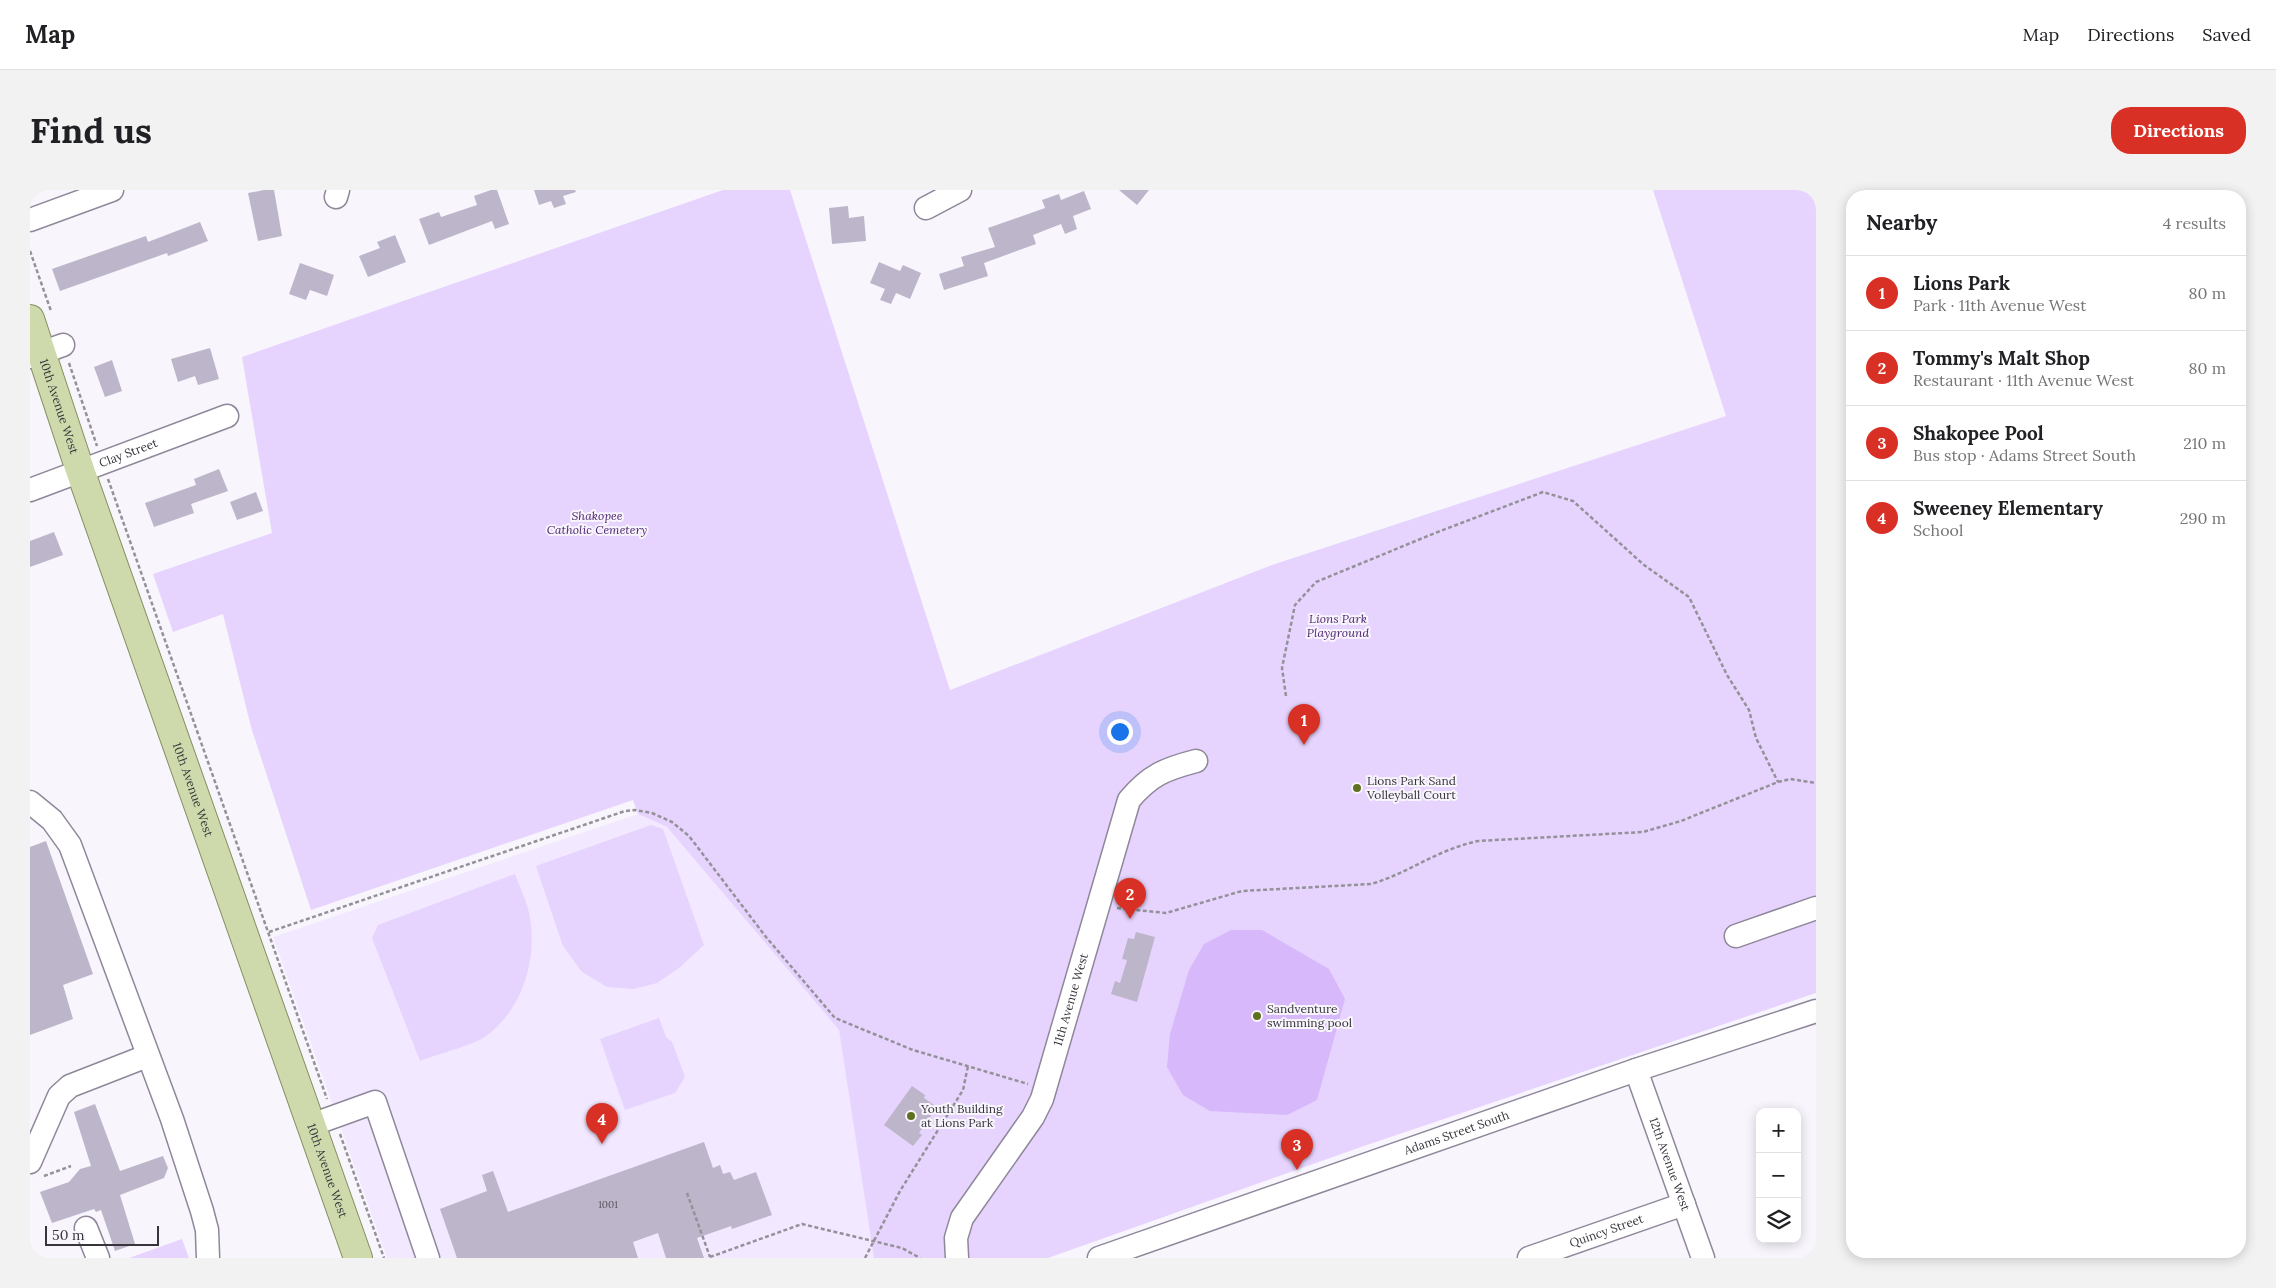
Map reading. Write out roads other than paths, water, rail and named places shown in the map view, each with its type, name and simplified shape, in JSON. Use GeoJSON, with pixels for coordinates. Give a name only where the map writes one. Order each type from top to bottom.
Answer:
{"type":"FeatureCollection","features":[{"type":"Feature","properties":{"kind":"main road","name":"10th Avenue West"},"geometry":{"type":"LineString","coordinates":[[30,319],[91,466],[323,1121],[358,1258]]}},
{"type":"Feature","properties":{"kind":"street"},"geometry":{"type":"LineString","coordinates":[[30,220],[112,190]]}},
{"type":"Feature","properties":{"kind":"street"},"geometry":{"type":"LineString","coordinates":[[926,208],[960,190]]}},
{"type":"Feature","properties":{"kind":"street","name":"Clay Street"},"geometry":{"type":"LineString","coordinates":[[30,490],[227,416]]}},
{"type":"Feature","properties":{"kind":"street","name":"11th Avenue West"},"geometry":{"type":"LineString","coordinates":[[958,1258],[956,1238],[962,1218],[1033,1117],[1042,1099],[1129,800],[1156,774],[1196,761]]}},
{"type":"Feature","properties":{"kind":"street"},"geometry":{"type":"LineString","coordinates":[[30,802],[52,820],[70,845],[142,1037],[147,1056],[172,1118],[202,1211],[206,1230],[208,1258]]}},
{"type":"Feature","properties":{"kind":"street"},"geometry":{"type":"LineString","coordinates":[[1736,936],[1816,908]]}},
{"type":"Feature","properties":{"kind":"street","name":"Adams Street South"},"geometry":{"type":"LineString","coordinates":[[1099,1258],[1636,1070],[1816,1011]]}},
{"type":"Feature","properties":{"kind":"street"},"geometry":{"type":"LineString","coordinates":[[33,1170],[59,1096],[70,1086],[147,1056]]}},
{"type":"Feature","properties":{"kind":"street","name":"12th Avenue West"},"geometry":{"type":"LineString","coordinates":[[1636,1070],[1703,1258]]}},
{"type":"Feature","properties":{"kind":"street"},"geometry":{"type":"LineString","coordinates":[[323,1121],[375,1102],[428,1258]]}},
{"type":"Feature","properties":{"kind":"street","name":"Quincy Street"},"geometry":{"type":"LineString","coordinates":[[1529,1258],[1684,1204]]}},
{"type":"Feature","properties":{"kind":"street"},"geometry":{"type":"LineString","coordinates":[[86,1228],[98,1258]]}},
{"type":"Feature","properties":{"kind":"place","name":"Lions Park"},"geometry":{"type":"Point","coordinates":[1304,745]}},
{"type":"Feature","properties":{"kind":"place","name":"Lions Park Sand Volleyball Court"},"geometry":{"type":"Point","coordinates":[1357,788]}},
{"type":"Feature","properties":{"kind":"place","name":"Tommy's Malt Shop"},"geometry":{"type":"Point","coordinates":[1130,919]}},
{"type":"Feature","properties":{"kind":"place","name":"Sandventure swimming pool"},"geometry":{"type":"Point","coordinates":[1257,1016]}},
{"type":"Feature","properties":{"kind":"place","name":"Youth Building at Lions Park"},"geometry":{"type":"Point","coordinates":[911,1116]}},
{"type":"Feature","properties":{"kind":"place","name":"Sweeney Elementary"},"geometry":{"type":"Point","coordinates":[602,1144]}},
{"type":"Feature","properties":{"kind":"place","name":"Shakopee Pool"},"geometry":{"type":"Point","coordinates":[1297,1170]}},
{"type":"Feature","properties":{"kind":"park label","name":"Shakopee Catholic Cemetery"},"geometry":{"type":"Point","coordinates":[597,523]}},
{"type":"Feature","properties":{"kind":"park label","name":"Lions Park Playground"},"geometry":{"type":"Point","coordinates":[1338,626]}}]}
